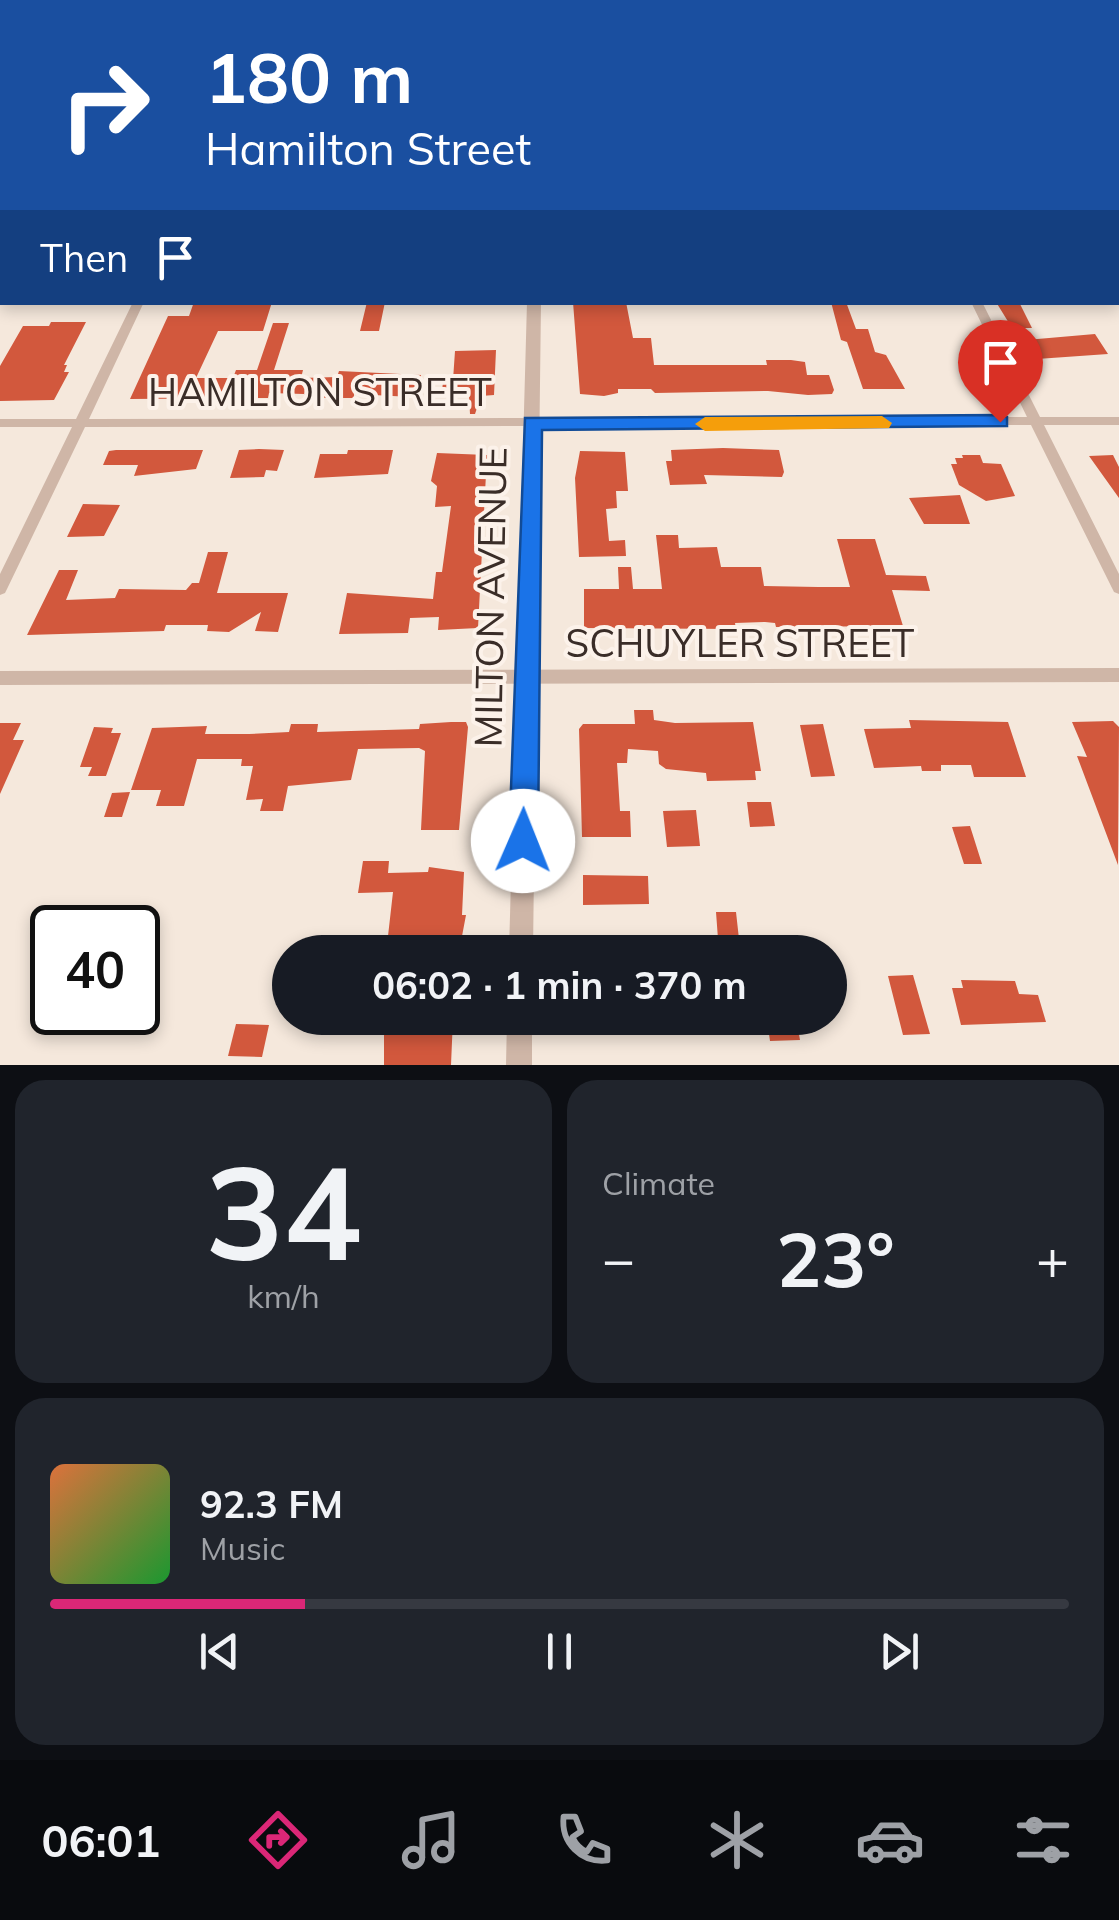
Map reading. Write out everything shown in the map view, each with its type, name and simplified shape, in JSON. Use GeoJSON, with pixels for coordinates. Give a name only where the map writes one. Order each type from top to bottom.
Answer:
{"type":"FeatureCollection","features":[{"type":"Feature","properties":{"kind":"street"},"geometry":{"type":"LineString","coordinates":[[0,590],[138,305]]}},
{"type":"Feature","properties":{"kind":"street","name":"MILTON AVENUE"},"geometry":{"type":"LineString","coordinates":[[521,935],[534,305]]}},
{"type":"Feature","properties":{"kind":"street"},"geometry":{"type":"LineString","coordinates":[[977,305],[1119,588]]}},
{"type":"Feature","properties":{"kind":"street","name":"HAMILTON STREET"},"geometry":{"type":"LineString","coordinates":[[0,423],[1119,421]]}},
{"type":"Feature","properties":{"kind":"street","name":"SCHUYLER STREET"},"geometry":{"type":"LineString","coordinates":[[0,678],[1119,675]]}},
{"type":"Feature","properties":{"kind":"street"},"geometry":{"type":"LineString","coordinates":[[519,1065],[520,1035]]}},
{"type":"Feature","properties":{"kind":"building"},"geometry":{"type":"Polygon","coordinates":[[[193,305],[271,305],[263,331],[218,331],[196,378],[233,378],[236,370],[257,370],[273,323],[289,323],[274,370],[303,370],[301,378],[337,377],[339,371],[421,375],[420,392],[413,392],[412,397],[354,394],[354,398],[305,398],[304,394],[269,393],[268,398],[130,399],[168,316],[189,316],[193,305]]]}},
{"type":"Feature","properties":{"kind":"building"},"geometry":{"type":"Polygon","coordinates":[[[366,305],[384,305],[379,331],[360,331],[366,305]]]}},
{"type":"Feature","properties":{"kind":"building"},"geometry":{"type":"Polygon","coordinates":[[[573,305],[627,305],[633,338],[651,338],[654,365],[767,365],[766,360],[791,360],[805,362],[807,375],[829,375],[834,390],[832,394],[808,395],[768,391],[655,393],[651,389],[618,389],[618,393],[604,396],[580,394],[573,305]]]}},
{"type":"Feature","properties":{"kind":"building"},"geometry":{"type":"Polygon","coordinates":[[[832,305],[847,305],[856,329],[868,329],[875,352],[886,355],[905,389],[863,389],[847,342],[841,340],[832,305]]]}},
{"type":"Feature","properties":{"kind":"building"},"geometry":{"type":"Polygon","coordinates":[[[998,305],[1020,305],[1032,328],[1012,328],[998,305]]]}},
{"type":"Feature","properties":{"kind":"building"},"geometry":{"type":"Polygon","coordinates":[[[51,322],[86,322],[64,365],[64,372],[69,372],[54,400],[0,401],[0,366],[23,326],[49,326],[51,322]]]}},
{"type":"Feature","properties":{"kind":"building"},"geometry":{"type":"Polygon","coordinates":[[[1095,334],[1108,354],[1037,359],[1026,340],[1095,334]]]}},
{"type":"Feature","properties":{"kind":"building"},"geometry":{"type":"Polygon","coordinates":[[[496,350],[494,395],[481,396],[475,414],[470,414],[469,396],[442,394],[443,380],[453,380],[455,351],[496,350]]]}},
{"type":"Feature","properties":{"kind":"building"},"geometry":{"type":"Polygon","coordinates":[[[203,450],[196,469],[134,476],[138,465],[103,465],[109,451],[203,450]]]}},
{"type":"Feature","properties":{"kind":"building"},"geometry":{"type":"Polygon","coordinates":[[[239,450],[284,450],[277,471],[266,470],[264,477],[230,478],[239,450]]]}},
{"type":"Feature","properties":{"kind":"building"},"geometry":{"type":"Polygon","coordinates":[[[348,450],[393,450],[388,474],[314,478],[320,454],[347,454],[348,450]]]}},
{"type":"Feature","properties":{"kind":"building"},"geometry":{"type":"Polygon","coordinates":[[[671,450],[779,450],[782,477],[704,475],[707,484],[670,485],[666,461],[672,461],[671,450]]]}},
{"type":"Feature","properties":{"kind":"building"},"geometry":{"type":"Polygon","coordinates":[[[580,451],[625,452],[628,491],[616,491],[617,508],[606,509],[609,541],[625,540],[626,556],[579,557],[575,478],[580,451]]]}},
{"type":"Feature","properties":{"kind":"building"},"geometry":{"type":"Polygon","coordinates":[[[437,453],[487,455],[478,628],[438,630],[439,617],[410,618],[408,633],[339,634],[347,593],[433,599],[436,572],[442,572],[451,506],[435,507],[437,486],[431,481],[437,453]]]}},
{"type":"Feature","properties":{"kind":"building"},"geometry":{"type":"Polygon","coordinates":[[[962,455],[980,455],[983,463],[1001,464],[1015,496],[986,501],[959,485],[951,464],[957,464],[955,458],[963,458],[962,455]]]}},
{"type":"Feature","properties":{"kind":"building"},"geometry":{"type":"Polygon","coordinates":[[[1113,455],[1119,467],[1119,498],[1089,456],[1113,455]]]}},
{"type":"Feature","properties":{"kind":"building"},"geometry":{"type":"Polygon","coordinates":[[[960,495],[970,524],[924,524],[909,498],[960,495]]]}},
{"type":"Feature","properties":{"kind":"building"},"geometry":{"type":"Polygon","coordinates":[[[83,504],[120,505],[104,536],[67,537],[83,504]]]}},
{"type":"Feature","properties":{"kind":"building"},"geometry":{"type":"Polygon","coordinates":[[[656,535],[678,535],[679,548],[717,547],[721,567],[761,567],[764,586],[818,587],[850,587],[837,539],[875,539],[886,575],[926,576],[930,591],[892,590],[903,626],[776,627],[775,623],[765,622],[735,623],[736,629],[584,628],[584,589],[619,589],[618,567],[631,567],[633,589],[662,589],[656,535]]]}},
{"type":"Feature","properties":{"kind":"building"},"geometry":{"type":"Polygon","coordinates":[[[208,552],[228,552],[217,593],[288,593],[278,632],[255,631],[261,612],[229,632],[207,631],[208,625],[166,625],[164,631],[27,635],[59,570],[78,570],[66,600],[115,598],[119,589],[186,590],[192,583],[199,583],[208,552]]]}},
{"type":"Feature","properties":{"kind":"building"},"geometry":{"type":"Polygon","coordinates":[[[634,710],[653,710],[654,720],[675,723],[753,722],[761,771],[755,771],[756,780],[707,781],[706,773],[666,769],[659,764],[658,751],[628,749],[627,763],[617,763],[620,811],[630,811],[631,837],[582,837],[579,729],[583,724],[635,724],[634,710]]]}},
{"type":"Feature","properties":{"kind":"building"},"geometry":{"type":"Polygon","coordinates":[[[909,720],[1008,722],[1026,777],[974,777],[971,765],[941,765],[941,771],[922,771],[921,766],[874,768],[864,729],[911,728],[909,720]]]}},
{"type":"Feature","properties":{"kind":"building"},"geometry":{"type":"Polygon","coordinates":[[[1113,721],[1119,727],[1118,865],[1077,756],[1087,757],[1072,722],[1113,721]]]}},
{"type":"Feature","properties":{"kind":"building"},"geometry":{"type":"Polygon","coordinates":[[[466,722],[459,830],[421,830],[425,751],[419,748],[358,749],[351,780],[288,786],[283,811],[260,811],[263,799],[246,800],[253,766],[241,766],[242,759],[197,759],[184,806],[156,806],[161,790],[131,790],[152,728],[207,726],[205,734],[249,734],[289,732],[291,724],[318,724],[317,732],[419,729],[420,724],[466,722]]]}},
{"type":"Feature","properties":{"kind":"building"},"geometry":{"type":"Polygon","coordinates":[[[0,723],[21,723],[13,740],[24,740],[0,794],[0,723]]]}},
{"type":"Feature","properties":{"kind":"building"},"geometry":{"type":"Polygon","coordinates":[[[823,724],[835,776],[811,777],[800,725],[823,724]]]}},
{"type":"Feature","properties":{"kind":"building"},"geometry":{"type":"Polygon","coordinates":[[[94,727],[113,728],[111,733],[121,733],[106,776],[88,776],[92,767],[80,767],[94,727]]]}},
{"type":"Feature","properties":{"kind":"building"},"geometry":{"type":"Polygon","coordinates":[[[130,792],[122,817],[104,817],[112,793],[130,792]]]}},
{"type":"Feature","properties":{"kind":"building"},"geometry":{"type":"Polygon","coordinates":[[[747,802],[771,802],[775,826],[750,827],[747,802]]]}},
{"type":"Feature","properties":{"kind":"building"},"geometry":{"type":"Polygon","coordinates":[[[696,810],[700,846],[667,847],[663,811],[696,810]]]}},
{"type":"Feature","properties":{"kind":"building"},"geometry":{"type":"Polygon","coordinates":[[[970,826],[982,864],[964,864],[952,827],[970,826]]]}},
{"type":"Feature","properties":{"kind":"building"},"geometry":{"type":"Polygon","coordinates":[[[363,861],[389,861],[388,873],[428,872],[429,867],[464,872],[462,915],[466,915],[462,935],[388,935],[393,892],[358,893],[363,861]]]}},
{"type":"Feature","properties":{"kind":"building"},"geometry":{"type":"Polygon","coordinates":[[[583,875],[648,876],[649,904],[583,905],[583,875]]]}},
{"type":"Feature","properties":{"kind":"building"},"geometry":{"type":"Polygon","coordinates":[[[716,912],[736,912],[739,935],[718,935],[716,912]]]}},
{"type":"Feature","properties":{"kind":"building"},"geometry":{"type":"Polygon","coordinates":[[[913,975],[930,1034],[903,1035],[888,976],[913,975]]]}},
{"type":"Feature","properties":{"kind":"building"},"geometry":{"type":"Polygon","coordinates":[[[961,980],[1015,981],[1019,994],[1038,995],[1046,1022],[961,1025],[952,988],[963,988],[961,980]]]}},
{"type":"Feature","properties":{"kind":"building"},"geometry":{"type":"Polygon","coordinates":[[[236,1024],[269,1025],[262,1057],[228,1056],[236,1024]]]}},
{"type":"Feature","properties":{"kind":"building"},"geometry":{"type":"Polygon","coordinates":[[[384,1035],[452,1035],[451,1065],[384,1065],[384,1035]]]}},
{"type":"Feature","properties":{"kind":"building"},"geometry":{"type":"Polygon","coordinates":[[[769,1035],[799,1035],[800,1040],[770,1041],[769,1035]]]}},
{"type":"Feature","properties":{"kind":"slow traffic"},"geometry":{"type":"LineString","coordinates":[[705,424],[882,423]]}},
{"type":"Feature","properties":{"kind":"route"},"geometry":{"type":"LineString","coordinates":[[523,841],[532,423],[1000,422]]}}]}
